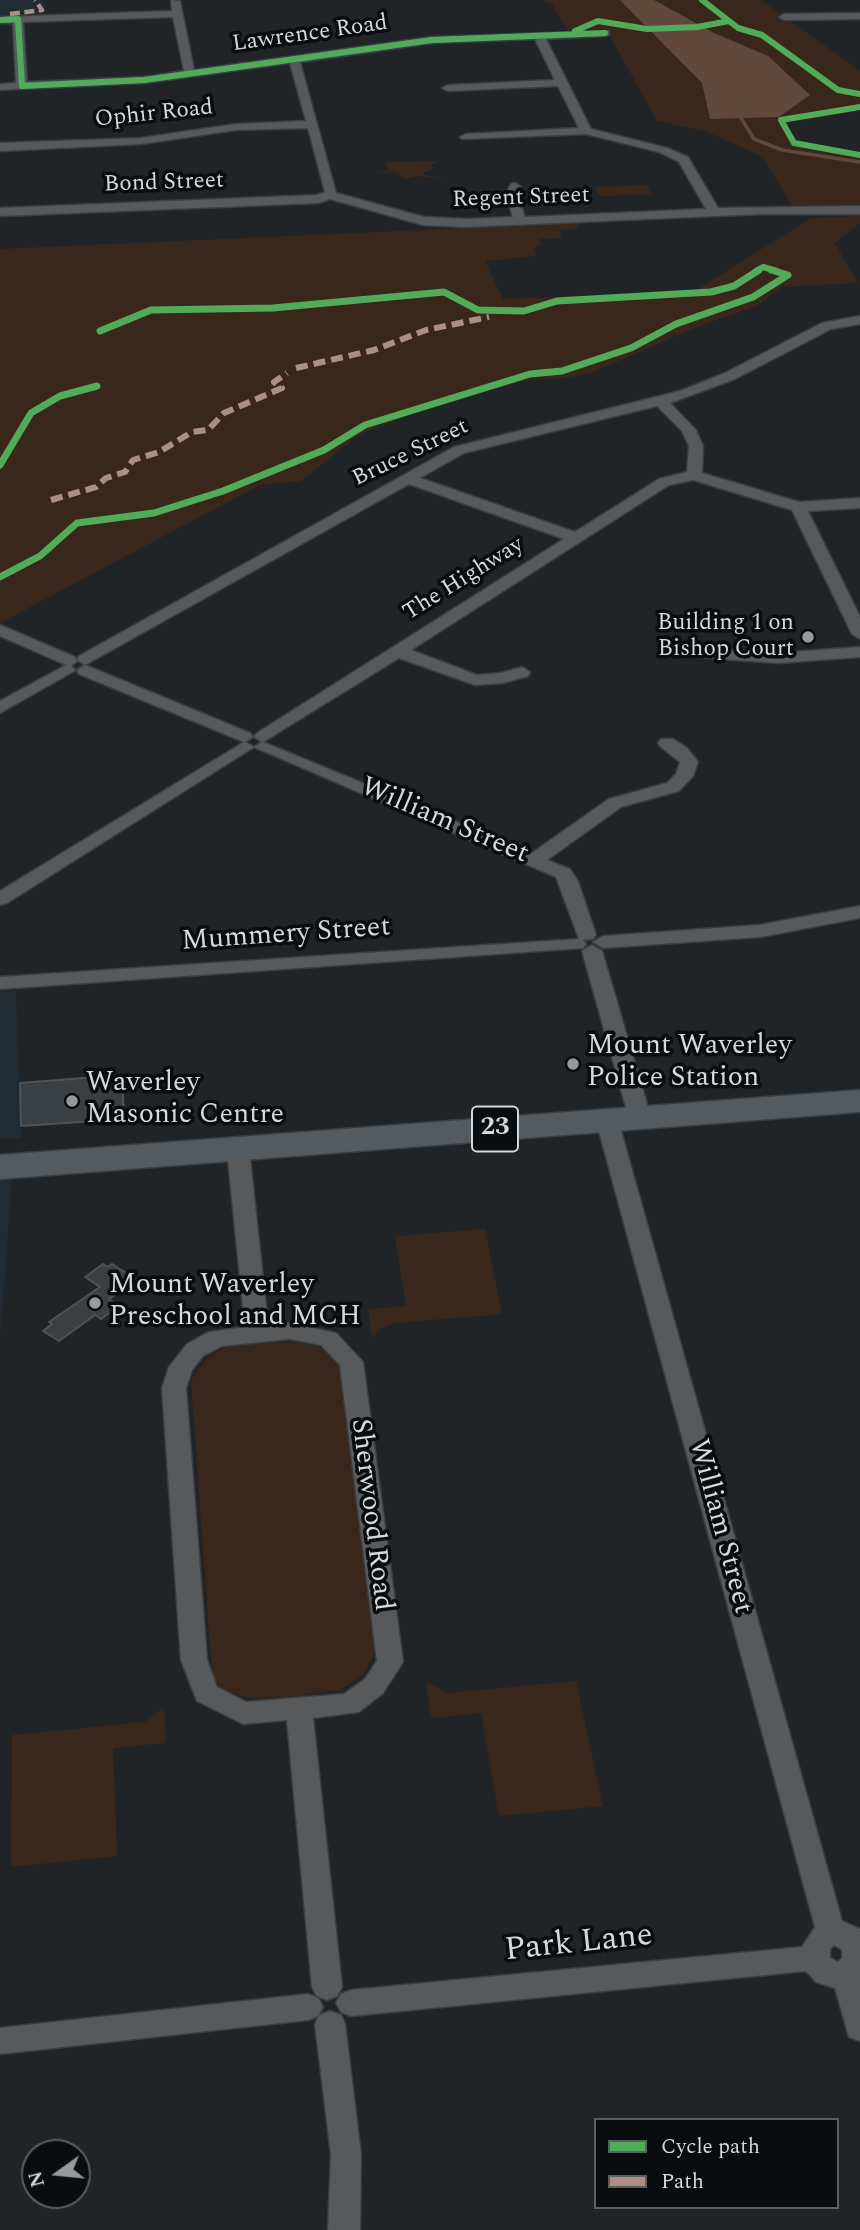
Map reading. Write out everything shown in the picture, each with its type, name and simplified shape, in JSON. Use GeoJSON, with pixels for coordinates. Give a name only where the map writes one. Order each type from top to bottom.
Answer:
{"type":"FeatureCollection","features":[{"type":"Feature","properties":{"kind":"main road","name":"23"},"geometry":{"type":"LineString","coordinates":[[5,1158],[130,1156],[238,1149],[860,1101]]}},
{"type":"Feature","properties":{"kind":"street"},"geometry":{"type":"LineString","coordinates":[[52,0],[53,18]]}},
{"type":"Feature","properties":{"kind":"street"},"geometry":{"type":"LineString","coordinates":[[175,0],[187,68],[191,73]]}},
{"type":"Feature","properties":{"kind":"street"},"geometry":{"type":"LineString","coordinates":[[0,20],[177,14]]}},
{"type":"Feature","properties":{"kind":"street"},"geometry":{"type":"LineString","coordinates":[[784,17],[860,16]]}},
{"type":"Feature","properties":{"kind":"street"},"geometry":{"type":"LineString","coordinates":[[18,19],[22,86]]}},
{"type":"Feature","properties":{"kind":"street","name":"Lawrence Road"},"geometry":{"type":"LineString","coordinates":[[0,87],[118,83],[432,40],[605,33]]}},
{"type":"Feature","properties":{"kind":"street"},"geometry":{"type":"LineString","coordinates":[[539,36],[586,131]]}},
{"type":"Feature","properties":{"kind":"street"},"geometry":{"type":"LineString","coordinates":[[294,59],[332,191],[329,195]]}},
{"type":"Feature","properties":{"kind":"street"},"geometry":{"type":"LineString","coordinates":[[448,89],[562,83]]}},
{"type":"Feature","properties":{"kind":"street","name":"Ophir Road"},"geometry":{"type":"LineString","coordinates":[[0,147],[141,141],[236,127],[312,124]]}},
{"type":"Feature","properties":{"kind":"street"},"geometry":{"type":"LineString","coordinates":[[466,137],[586,131],[663,150],[684,160],[714,212]]}},
{"type":"Feature","properties":{"kind":"street"},"geometry":{"type":"LineString","coordinates":[[515,187],[510,195],[520,220]]}},
{"type":"Feature","properties":{"kind":"street","name":"Bond Street"},"geometry":{"type":"LineString","coordinates":[[0,212],[318,199],[329,195]]}},
{"type":"Feature","properties":{"kind":"street","name":"Regent Street"},"geometry":{"type":"LineString","coordinates":[[329,195],[423,221],[860,210]]}},
{"type":"Feature","properties":{"kind":"street","name":"Bruce Street"},"geometry":{"type":"LineString","coordinates":[[0,708],[406,478],[476,444],[660,402],[730,376],[827,326],[860,320]]}},
{"type":"Feature","properties":{"kind":"street"},"geometry":{"type":"LineString","coordinates":[[660,402],[673,411],[689,430],[696,446],[694,475],[798,507],[860,503]]}},
{"type":"Feature","properties":{"kind":"street","name":"The Highway"},"geometry":{"type":"LineString","coordinates":[[0,900],[664,482],[694,475]]}},
{"type":"Feature","properties":{"kind":"street"},"geometry":{"type":"LineString","coordinates":[[406,478],[577,538]]}},
{"type":"Feature","properties":{"kind":"street"},"geometry":{"type":"LineString","coordinates":[[798,507],[860,634]]}},
{"type":"Feature","properties":{"kind":"street","name":"William Street"},"geometry":{"type":"LineString","coordinates":[[0,630],[77,666],[534,860],[563,873],[569,881],[589,943],[624,1119],[831,1934]]}},
{"type":"Feature","properties":{"kind":"street"},"geometry":{"type":"LineString","coordinates":[[397,651],[475,680],[503,678],[522,672]]}},
{"type":"Feature","properties":{"kind":"street"},"geometry":{"type":"LineString","coordinates":[[688,652],[778,658],[860,652]]}},
{"type":"Feature","properties":{"kind":"street"},"geometry":{"type":"LineString","coordinates":[[534,860],[615,803],[673,787],[684,776],[688,762],[681,752],[667,743]]}},
{"type":"Feature","properties":{"kind":"street","name":"Mummery Street"},"geometry":{"type":"LineString","coordinates":[[0,984],[760,931],[860,912]]}},
{"type":"Feature","properties":{"kind":"street"},"geometry":{"type":"LineString","coordinates":[[238,1149],[257,1332]]}},
{"type":"Feature","properties":{"kind":"street","name":"Sherwood Road"},"geometry":{"type":"LineString","coordinates":[[290,1331],[328,1339],[351,1362],[390,1662],[374,1686],[350,1704],[299,1710],[243,1713],[206,1694],[194,1660],[174,1388],[181,1367],[195,1350],[217,1338],[257,1332],[290,1331]]}},
{"type":"Feature","properties":{"kind":"street"},"geometry":{"type":"LineString","coordinates":[[299,1710],[346,2155],[344,2230]]}},
{"type":"Feature","properties":{"kind":"street"},"geometry":{"type":"LineString","coordinates":[[854,1958],[825,1970],[814,1958],[814,1944],[831,1934],[847,1937],[854,1958],[860,2028]]}},
{"type":"Feature","properties":{"kind":"street","name":"Park Lane"},"geometry":{"type":"LineString","coordinates":[[0,2041],[329,2005],[814,1958]]}},
{"type":"Feature","properties":{"kind":"shaded area"},"geometry":{"type":"Polygon","coordinates":[[[0,0],[44,0],[45,13],[0,16],[0,0]]]}},
{"type":"Feature","properties":{"kind":"shaded area"},"geometry":{"type":"Polygon","coordinates":[[[541,0],[761,0],[860,71],[860,111],[787,123],[796,142],[860,153],[860,204],[792,206],[763,157],[705,131],[657,121],[606,29],[567,30],[552,4],[541,0]]]}},
{"type":"Feature","properties":{"kind":"shaded area"},"geometry":{"type":"Polygon","coordinates":[[[620,0],[654,0],[714,33],[768,56],[810,95],[779,117],[710,119],[702,83],[620,0]]]}},
{"type":"Feature","properties":{"kind":"shaded area"},"geometry":{"type":"Polygon","coordinates":[[[441,161],[431,165],[434,168],[423,174],[448,180],[417,176],[405,179],[395,172],[371,174],[389,170],[385,162],[441,161]]]}},
{"type":"Feature","properties":{"kind":"shaded area"},"geometry":{"type":"Polygon","coordinates":[[[647,185],[651,194],[599,196],[595,187],[647,185]]]}},
{"type":"Feature","properties":{"kind":"shaded area"},"geometry":{"type":"Polygon","coordinates":[[[860,216],[860,223],[835,243],[858,283],[781,287],[759,305],[697,327],[593,372],[567,378],[532,379],[435,405],[358,435],[301,481],[260,485],[0,623],[0,249],[578,223],[580,228],[560,230],[562,238],[539,239],[541,246],[534,247],[537,256],[485,261],[503,299],[695,291],[811,218],[860,216]]]}},
{"type":"Feature","properties":{"kind":"shaded area"},"geometry":{"type":"Polygon","coordinates":[[[16,991],[21,1138],[0,1139],[0,992],[16,991]]]}},
{"type":"Feature","properties":{"kind":"shaded area"},"geometry":{"type":"Polygon","coordinates":[[[12,1179],[0,1340],[0,1180],[12,1179]]]}},
{"type":"Feature","properties":{"kind":"shaded area"},"geometry":{"type":"Polygon","coordinates":[[[485,1229],[502,1314],[395,1323],[380,1329],[372,1338],[368,1309],[406,1306],[395,1236],[485,1229]]]}},
{"type":"Feature","properties":{"kind":"shaded area"},"geometry":{"type":"Polygon","coordinates":[[[294,1342],[317,1346],[339,1363],[375,1652],[363,1675],[339,1690],[298,1696],[250,1698],[223,1690],[212,1674],[191,1380],[206,1360],[223,1348],[253,1343],[294,1342]]]}},
{"type":"Feature","properties":{"kind":"shaded area"},"geometry":{"type":"Polygon","coordinates":[[[576,1681],[603,1806],[499,1816],[481,1713],[431,1718],[426,1682],[447,1693],[576,1681]]]}},
{"type":"Feature","properties":{"kind":"shaded area"},"geometry":{"type":"Polygon","coordinates":[[[164,1707],[166,1743],[113,1748],[117,1856],[11,1867],[12,1735],[145,1722],[164,1707]]]}},
{"type":"Feature","properties":{"kind":"building","name":"Waverley Masonic Centre"},"geometry":{"type":"Polygon","coordinates":[[[122,1075],[124,1119],[21,1126],[20,1083],[122,1075]]]}},
{"type":"Feature","properties":{"kind":"building","name":"Mount Waverley Preschool and MCH"},"geometry":{"type":"Polygon","coordinates":[[[103,1264],[108,1267],[112,1264],[137,1280],[109,1299],[119,1306],[101,1319],[95,1315],[59,1341],[43,1331],[52,1324],[49,1322],[100,1287],[85,1277],[103,1264]]]}},
{"type":"Feature","properties":{"kind":"waterway"},"geometry":{"type":"LineString","coordinates":[[742,110],[741,118],[754,139],[782,150],[860,162]]}},
{"type":"Feature","properties":{"kind":"marked path"},"geometry":{"type":"LineString","coordinates":[[10,14],[42,10],[35,0]]}},
{"type":"Feature","properties":{"kind":"marked path"},"geometry":{"type":"LineString","coordinates":[[296,368],[374,350],[426,330],[489,317]]}},
{"type":"Feature","properties":{"kind":"marked path"},"geometry":{"type":"LineString","coordinates":[[51,500],[96,487],[106,478],[125,472],[133,460],[159,452],[192,432],[208,430],[224,413],[282,388],[274,382],[287,373]]}},
{"type":"Feature","properties":{"kind":"cycle path"},"geometry":{"type":"LineString","coordinates":[[702,0],[738,28],[762,35],[838,90],[860,94]]}},
{"type":"Feature","properties":{"kind":"cycle path"},"geometry":{"type":"LineString","coordinates":[[0,20],[18,19],[22,86],[144,80],[432,40],[605,33]]}},
{"type":"Feature","properties":{"kind":"cycle path"},"geometry":{"type":"LineString","coordinates":[[575,31],[598,21],[647,29],[697,27],[729,21]]}},
{"type":"Feature","properties":{"kind":"cycle path"},"geometry":{"type":"LineString","coordinates":[[860,107],[781,120],[794,143],[860,155]]}},
{"type":"Feature","properties":{"kind":"cycle path"},"geometry":{"type":"LineString","coordinates":[[0,577],[40,556],[77,523],[154,513],[223,491],[324,450],[365,425],[530,374],[562,371],[631,348],[676,324],[753,297],[788,275],[763,267],[734,286],[711,292],[557,301],[524,311],[478,310],[444,292],[273,308],[151,310],[100,331]]}},
{"type":"Feature","properties":{"kind":"cycle path"},"geometry":{"type":"LineString","coordinates":[[0,465],[31,413],[60,396],[97,386]]}},
{"type":"Feature","properties":{"kind":"place","name":"Building 1 on Bishop Court"},"geometry":{"type":"Point","coordinates":[808,637]}},
{"type":"Feature","properties":{"kind":"place","name":"Mount Waverley Police Station"},"geometry":{"type":"Point","coordinates":[573,1064]}},
{"type":"Feature","properties":{"kind":"place","name":"Waverley Masonic Centre"},"geometry":{"type":"Point","coordinates":[72,1101]}},
{"type":"Feature","properties":{"kind":"place","name":"Mount Waverley Preschool and MCH"},"geometry":{"type":"Point","coordinates":[95,1303]}}]}
